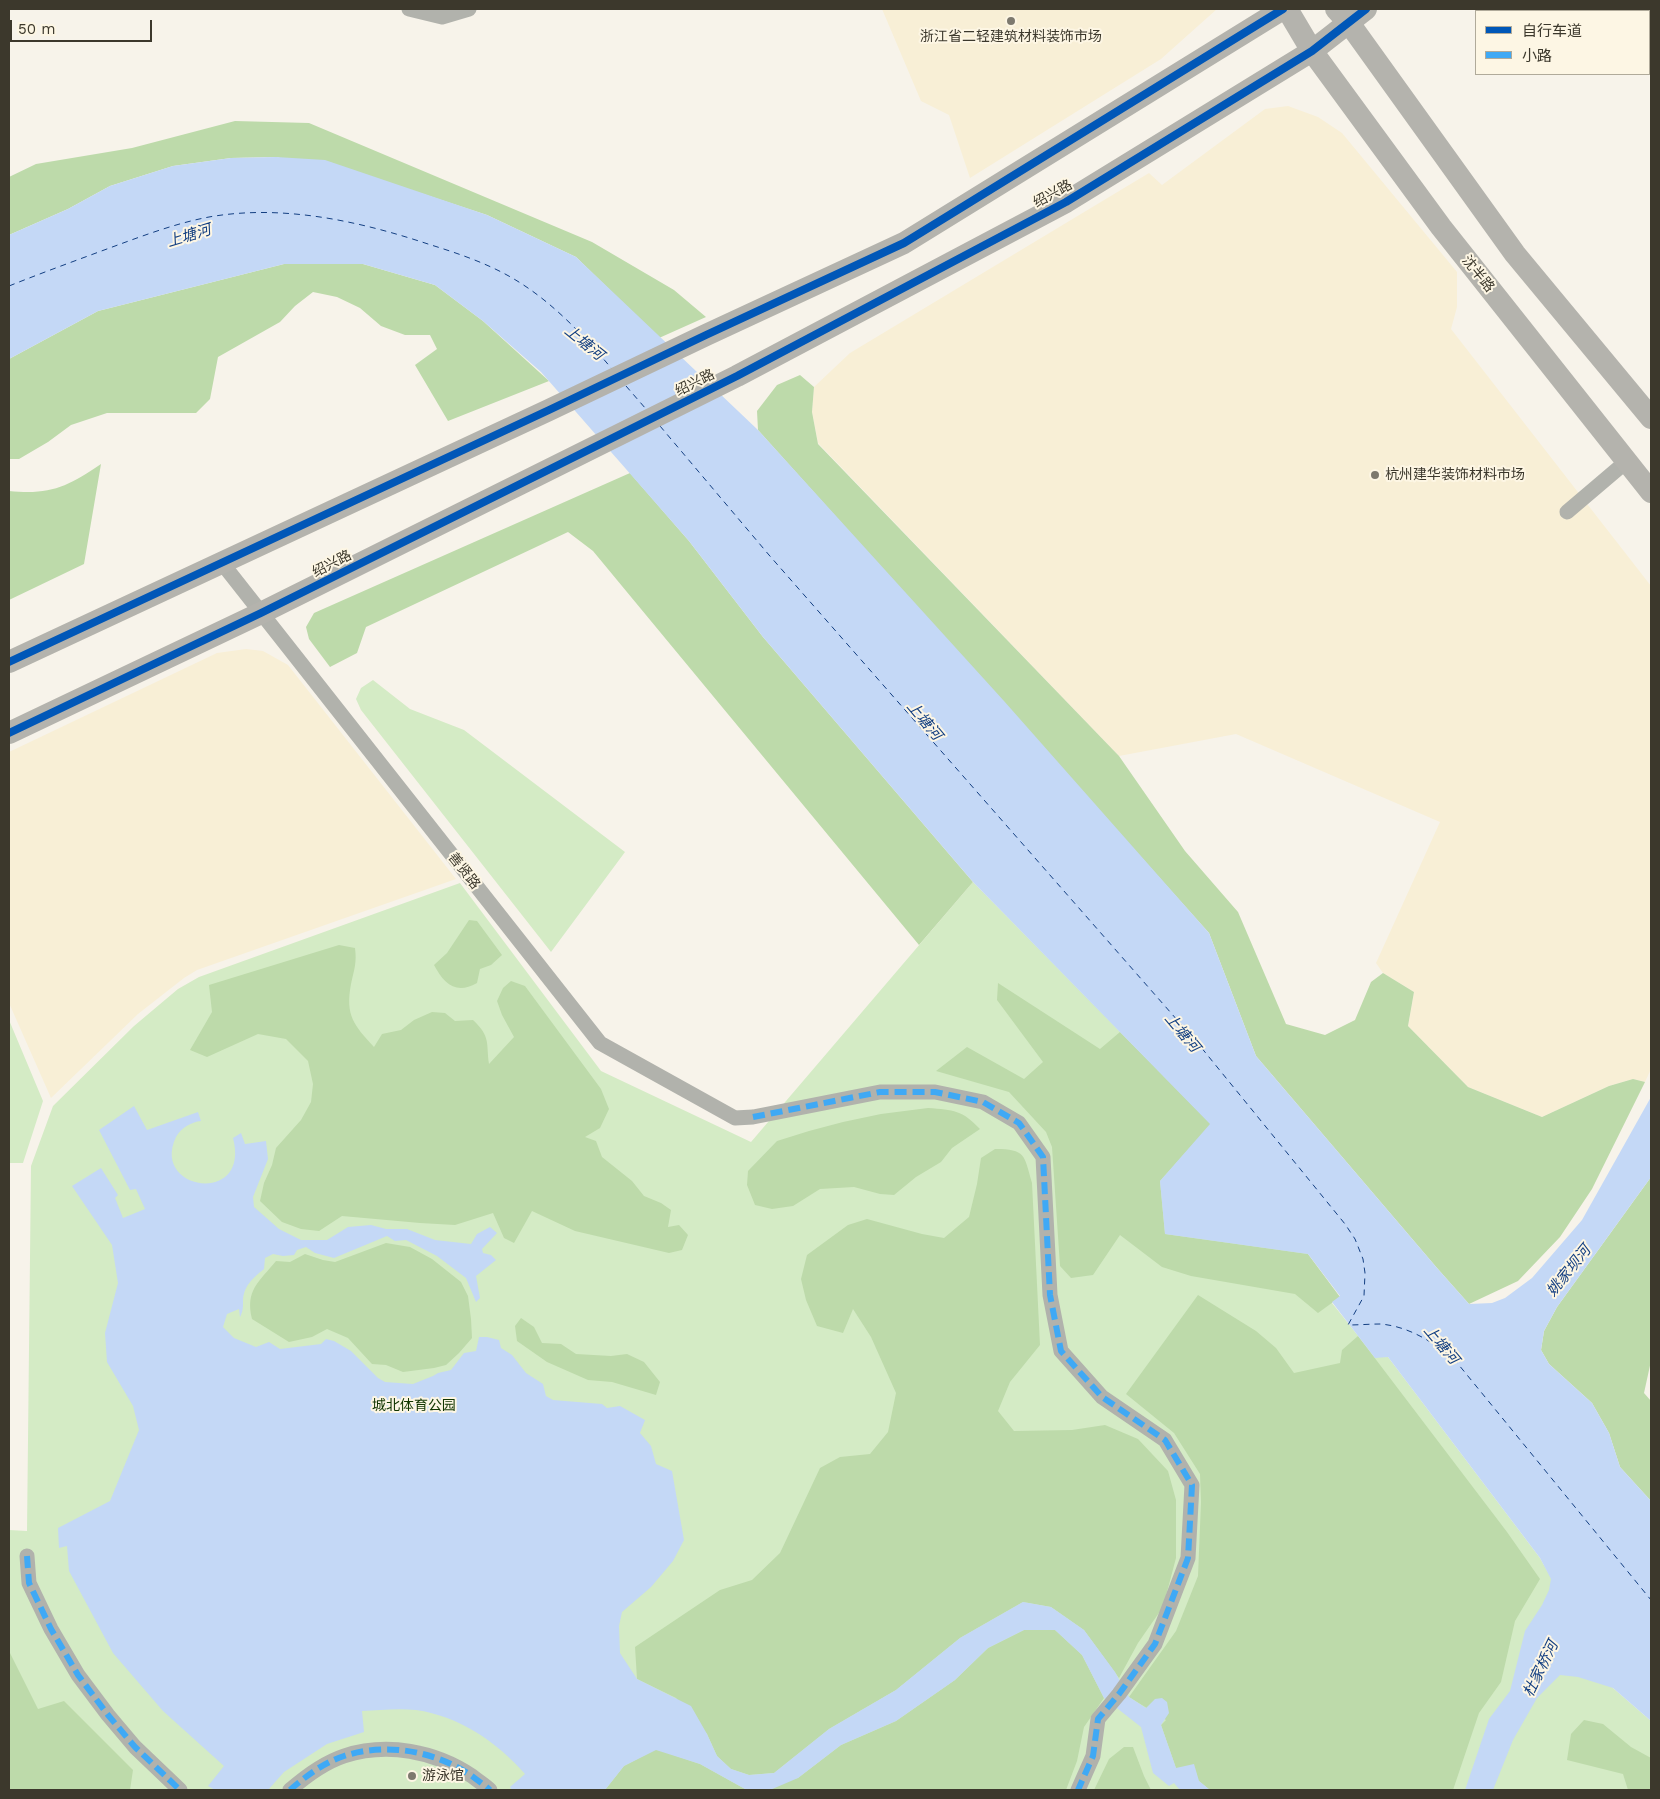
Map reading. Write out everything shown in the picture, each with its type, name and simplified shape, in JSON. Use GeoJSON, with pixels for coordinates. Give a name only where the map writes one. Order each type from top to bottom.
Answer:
{"type":"FeatureCollection","features":[{"type":"Feature","properties":{"kind":"main road"},"geometry":{"type":"LineString","coordinates":[[9,662],[904,243],[1283,9]]}},
{"type":"Feature","properties":{"kind":"main road","name":"沈半路"},"geometry":{"type":"LineString","coordinates":[[1287,9],[1312,51],[1441,227],[1651,492]]}},
{"type":"Feature","properties":{"kind":"main road"},"geometry":{"type":"LineString","coordinates":[[1350,13],[1516,254],[1651,418]]}},
{"type":"Feature","properties":{"kind":"main road","name":"绍兴路"},"geometry":{"type":"LineString","coordinates":[[9,733],[261,613],[737,376],[1066,202],[1312,51],[1350,13]]}},
{"type":"Feature","properties":{"kind":"street"},"geometry":{"type":"LineString","coordinates":[[409,9],[442,17],[469,9]]}},
{"type":"Feature","properties":{"kind":"street"},"geometry":{"type":"LineString","coordinates":[[1567,512],[1627,461]]}},
{"type":"Feature","properties":{"kind":"street","name":"善贤路"},"geometry":{"type":"LineString","coordinates":[[222,562],[600,1043],[735,1118],[753,1118],[880,1092],[934,1092],[983,1102],[1019,1123],[1043,1157],[1050,1295],[1061,1351],[1102,1397],[1165,1440],[1192,1485],[1188,1558],[1155,1644],[1119,1694],[1098,1719],[1093,1756],[1078,1790]]}},
{"type":"Feature","properties":{"kind":"street"},"geometry":{"type":"LineString","coordinates":[[27,1556],[29,1583],[51,1629],[78,1675],[108,1716],[135,1747],[180,1790]]}},
{"type":"Feature","properties":{"kind":"street"},"geometry":{"type":"LineString","coordinates":[[290,1790],[310,1773],[344,1756],[382,1749],[420,1752],[456,1765],[490,1790]]}},
{"type":"Feature","properties":{"kind":"shaded area","name":"浙江省二轻建筑材料装饰市场"},"geometry":{"type":"Polygon","coordinates":[[[882,9],[1217,9],[1161,59],[970,178],[949,115],[921,101],[882,9]]]}},
{"type":"Feature","properties":{"kind":"shaded area"},"geometry":{"type":"Polygon","coordinates":[[[1288,106],[1318,117],[1342,133],[1457,272],[1457,307],[1451,329],[1651,586],[1651,1069],[1645,1082],[1633,1079],[1609,1086],[1542,1117],[1468,1087],[1408,1026],[1414,992],[1383,973],[1376,963],[1440,822],[1236,734],[1119,756],[818,443],[812,412],[814,387],[850,353],[1149,173],[1162,185],[1265,109],[1288,106]]]}},
{"type":"Feature","properties":{"kind":"shaded area"},"geometry":{"type":"Polygon","coordinates":[[[246,649],[263,651],[288,665],[456,879],[197,970],[138,1014],[51,1098],[9,1003],[9,752],[217,653],[246,649]]]}},
{"type":"Feature","properties":{"kind":"green space"},"geometry":{"type":"Polygon","coordinates":[[[235,121],[309,123],[592,242],[674,290],[706,317],[659,338],[576,257],[487,215],[420,193],[276,157],[231,158],[173,166],[110,186],[68,209],[9,235],[9,177],[36,164],[132,148],[235,121]]]}},
{"type":"Feature","properties":{"kind":"green space"},"geometry":{"type":"Polygon","coordinates":[[[284,264],[363,264],[435,285],[483,321],[549,381],[448,421],[415,365],[437,349],[430,335],[405,335],[381,326],[360,308],[337,297],[313,292],[295,306],[280,322],[218,357],[210,399],[196,413],[107,413],[71,425],[48,442],[19,459],[9,459],[9,359],[98,311],[284,264]]]}},
{"type":"Feature","properties":{"kind":"green space"},"geometry":{"type":"Polygon","coordinates":[[[800,375],[814,387],[812,412],[818,444],[1119,756],[1185,851],[1238,912],[1286,1024],[1325,1035],[1355,1020],[1371,982],[1383,973],[1414,992],[1408,1026],[1468,1087],[1542,1117],[1609,1086],[1633,1079],[1645,1082],[1592,1189],[1560,1237],[1518,1281],[1469,1304],[1256,1056],[1209,933],[758,430],[757,411],[777,385],[800,375]]]}},
{"type":"Feature","properties":{"kind":"green space"},"geometry":{"type":"Polygon","coordinates":[[[101,464],[84,564],[9,600],[9,491],[36,492],[58,488],[101,464]]]}},
{"type":"Feature","properties":{"kind":"green space"},"geometry":{"type":"Polygon","coordinates":[[[630,473],[689,541],[763,637],[973,882],[919,945],[593,551],[568,532],[366,627],[357,653],[330,667],[309,639],[306,627],[314,613],[630,473]]]}},
{"type":"Feature","properties":{"kind":"green space"},"geometry":{"type":"Polygon","coordinates":[[[373,680],[410,709],[464,730],[625,852],[551,952],[361,710],[356,699],[361,688],[373,680]]]}},
{"type":"Feature","properties":{"kind":"green space","name":"城北体育公园"},"geometry":{"type":"Polygon","coordinates":[[[973,882],[1211,1124],[1308,1254],[1332,1303],[1375,1357],[1388,1357],[1540,1558],[1613,1688],[1651,1721],[1651,1790],[9,1790],[9,1530],[27,1531],[31,1166],[53,1106],[134,1026],[178,989],[199,977],[460,883],[601,1071],[751,1142],[973,882]]]}},
{"type":"Feature","properties":{"kind":"green space"},"geometry":{"type":"Polygon","coordinates":[[[469,920],[477,921],[502,955],[491,965],[480,969],[477,983],[457,988],[451,986],[442,978],[434,965],[447,953],[469,920]]]}},
{"type":"Feature","properties":{"kind":"green space"},"geometry":{"type":"Polygon","coordinates":[[[339,945],[355,948],[355,962],[349,995],[350,1012],[356,1026],[374,1047],[382,1034],[401,1030],[414,1020],[432,1012],[445,1013],[455,1021],[473,1020],[479,1026],[487,1040],[489,1064],[514,1037],[497,1001],[503,988],[511,981],[525,986],[601,1089],[609,1109],[600,1128],[585,1137],[596,1141],[602,1157],[632,1181],[644,1196],[661,1203],[671,1210],[668,1227],[679,1225],[688,1235],[682,1250],[669,1253],[575,1231],[532,1211],[514,1243],[504,1238],[493,1213],[455,1225],[342,1216],[319,1231],[301,1229],[282,1222],[260,1201],[276,1148],[301,1120],[311,1102],[313,1084],[308,1061],[286,1039],[258,1034],[207,1057],[190,1050],[212,1012],[209,985],[339,945]]]}},
{"type":"Feature","properties":{"kind":"green space"},"geometry":{"type":"Polygon","coordinates":[[[998,983],[1100,1049],[1120,1032],[1211,1124],[1160,1181],[1165,1234],[1308,1254],[1340,1297],[1318,1313],[1295,1294],[1191,1276],[1162,1267],[1120,1235],[1093,1275],[1071,1278],[1060,1266],[1052,1147],[1046,1132],[1009,1092],[936,1071],[967,1047],[1024,1079],[1043,1062],[997,1000],[998,983]]]}},
{"type":"Feature","properties":{"kind":"green space"},"geometry":{"type":"Polygon","coordinates":[[[9,1020],[43,1101],[23,1163],[9,1163],[9,1020]]]}},
{"type":"Feature","properties":{"kind":"green space"},"geometry":{"type":"Polygon","coordinates":[[[928,1108],[957,1112],[968,1118],[980,1129],[952,1148],[941,1162],[916,1177],[894,1195],[880,1194],[854,1187],[820,1189],[793,1206],[772,1209],[755,1205],[747,1185],[748,1171],[777,1141],[843,1122],[881,1114],[928,1108]]]}},
{"type":"Feature","properties":{"kind":"green space"},"geometry":{"type":"Polygon","coordinates":[[[995,1149],[1018,1152],[1025,1160],[1032,1183],[1040,1345],[1010,1382],[998,1411],[1014,1431],[1072,1430],[1105,1425],[1138,1439],[1168,1471],[1176,1500],[1176,1558],[1163,1607],[1138,1643],[1119,1678],[1084,1630],[1051,1607],[1023,1602],[960,1638],[896,1690],[829,1729],[774,1773],[749,1775],[731,1769],[717,1756],[707,1734],[676,1698],[637,1679],[635,1647],[720,1590],[752,1580],[780,1553],[820,1468],[840,1457],[870,1454],[888,1432],[896,1393],[871,1337],[853,1309],[843,1333],[817,1326],[806,1300],[801,1279],[807,1255],[848,1225],[867,1219],[944,1238],[969,1217],[981,1158],[995,1149]]]}},
{"type":"Feature","properties":{"kind":"green space"},"geometry":{"type":"Polygon","coordinates":[[[1651,1177],[1651,1361],[1644,1393],[1651,1401],[1651,1501],[1620,1467],[1609,1433],[1592,1403],[1549,1364],[1541,1350],[1544,1331],[1557,1307],[1651,1177]]]}},
{"type":"Feature","properties":{"kind":"green space"},"geometry":{"type":"Polygon","coordinates":[[[386,1243],[410,1247],[432,1259],[461,1282],[468,1296],[472,1338],[446,1365],[403,1372],[386,1365],[372,1364],[348,1338],[327,1329],[312,1337],[289,1342],[252,1319],[250,1301],[252,1293],[259,1281],[276,1261],[290,1262],[305,1254],[335,1262],[386,1243]]]}},
{"type":"Feature","properties":{"kind":"green space"},"geometry":{"type":"Polygon","coordinates":[[[1198,1295],[1256,1331],[1276,1348],[1294,1373],[1340,1363],[1342,1350],[1358,1336],[1507,1532],[1540,1579],[1515,1621],[1501,1682],[1479,1713],[1453,1790],[1210,1790],[1199,1781],[1176,1768],[1161,1725],[1166,1720],[1129,1697],[1176,1631],[1198,1576],[1201,1502],[1200,1474],[1174,1433],[1126,1394],[1198,1295]]]}},
{"type":"Feature","properties":{"kind":"green space"},"geometry":{"type":"Polygon","coordinates":[[[521,1318],[534,1327],[542,1343],[561,1344],[576,1354],[611,1356],[627,1354],[644,1362],[660,1382],[656,1395],[612,1382],[588,1380],[547,1362],[517,1341],[515,1326],[521,1318]]]}},
{"type":"Feature","properties":{"kind":"green space"},"geometry":{"type":"Polygon","coordinates":[[[1024,1630],[1055,1630],[1082,1655],[1104,1698],[1084,1727],[1077,1761],[1066,1790],[605,1790],[624,1766],[656,1749],[700,1764],[745,1789],[798,1778],[841,1745],[896,1721],[955,1680],[988,1648],[1024,1630]]]}},
{"type":"Feature","properties":{"kind":"green space"},"geometry":{"type":"Polygon","coordinates":[[[10,1653],[38,1709],[64,1701],[133,1770],[130,1790],[9,1790],[10,1653]]]}},
{"type":"Feature","properties":{"kind":"green space"},"geometry":{"type":"Polygon","coordinates":[[[1584,1720],[1603,1724],[1631,1747],[1651,1758],[1651,1790],[1628,1790],[1623,1774],[1567,1760],[1571,1734],[1584,1720]]]}},
{"type":"Feature","properties":{"kind":"green space"},"geometry":{"type":"Polygon","coordinates":[[[1124,1747],[1133,1747],[1151,1790],[1094,1790],[1109,1759],[1124,1747]]]}},
{"type":"Feature","properties":{"kind":"water"},"geometry":{"type":"Polygon","coordinates":[[[276,157],[325,160],[487,215],[576,257],[758,430],[1004,701],[1209,933],[1256,1056],[1469,1304],[1492,1303],[1505,1298],[1532,1278],[1582,1220],[1651,1097],[1651,1177],[1557,1307],[1544,1331],[1541,1350],[1549,1364],[1592,1403],[1609,1433],[1620,1467],[1651,1501],[1651,1721],[1613,1688],[1578,1677],[1560,1675],[1537,1698],[1513,1740],[1493,1790],[1465,1790],[1489,1719],[1510,1691],[1525,1631],[1542,1605],[1549,1590],[1551,1579],[1540,1558],[1388,1357],[1375,1358],[1332,1302],[1340,1296],[1308,1254],[1165,1234],[1160,1181],[1210,1124],[973,882],[763,637],[689,541],[541,372],[483,321],[435,285],[363,264],[284,264],[98,311],[9,359],[9,235],[68,209],[110,186],[173,166],[231,158],[276,157]]]}},
{"type":"Feature","properties":{"kind":"water"},"geometry":{"type":"Polygon","coordinates":[[[134,1106],[147,1130],[198,1112],[201,1121],[187,1126],[178,1134],[172,1155],[176,1170],[187,1179],[202,1183],[216,1182],[228,1174],[235,1160],[233,1138],[241,1133],[245,1144],[266,1141],[268,1159],[253,1197],[254,1207],[279,1229],[301,1240],[327,1240],[348,1227],[371,1225],[386,1229],[407,1229],[435,1240],[471,1244],[477,1234],[490,1227],[497,1233],[482,1249],[483,1253],[491,1255],[496,1260],[476,1276],[480,1298],[476,1302],[466,1278],[437,1256],[406,1240],[395,1241],[387,1236],[334,1258],[315,1253],[306,1247],[297,1250],[294,1255],[283,1256],[273,1254],[265,1258],[264,1269],[253,1279],[245,1291],[243,1310],[240,1317],[239,1309],[227,1314],[223,1327],[234,1338],[256,1347],[269,1342],[280,1349],[321,1344],[326,1339],[334,1341],[351,1351],[378,1378],[385,1382],[413,1384],[438,1373],[451,1370],[464,1353],[476,1351],[479,1337],[487,1337],[499,1340],[501,1348],[512,1355],[526,1373],[543,1384],[546,1396],[553,1400],[602,1404],[607,1408],[620,1406],[645,1420],[640,1433],[651,1446],[656,1464],[672,1471],[684,1540],[673,1561],[651,1587],[622,1612],[619,1626],[620,1653],[637,1679],[691,1706],[717,1756],[731,1769],[749,1775],[774,1773],[829,1729],[896,1690],[960,1638],[1023,1602],[1051,1607],[1084,1630],[1115,1672],[1129,1697],[1146,1708],[1155,1699],[1162,1698],[1167,1702],[1169,1713],[1161,1725],[1176,1768],[1194,1764],[1199,1781],[1210,1790],[1180,1790],[1174,1783],[1169,1786],[1153,1773],[1141,1727],[1104,1698],[1082,1655],[1055,1630],[1024,1630],[988,1648],[955,1680],[896,1721],[841,1745],[798,1778],[770,1790],[745,1789],[700,1764],[656,1750],[624,1766],[605,1790],[512,1790],[510,1787],[525,1774],[490,1741],[462,1724],[447,1718],[432,1713],[403,1709],[362,1711],[364,1732],[327,1744],[284,1772],[268,1790],[215,1790],[208,1786],[224,1766],[163,1711],[113,1653],[69,1571],[67,1546],[59,1548],[58,1528],[110,1501],[139,1430],[133,1406],[107,1362],[105,1333],[118,1283],[112,1245],[72,1186],[101,1168],[118,1195],[115,1198],[123,1218],[145,1209],[136,1189],[130,1190],[99,1130],[134,1106]]]}},
{"type":"Feature","properties":{"kind":"ferry route"},"geometry":{"type":"LineString","coordinates":[[9,286],[138,238],[173,226],[209,217],[264,212],[320,217],[375,228],[402,236],[464,256],[500,271],[535,293],[559,312],[612,369]]}},
{"type":"Feature","properties":{"kind":"ferry route"},"geometry":{"type":"LineString","coordinates":[[626,386],[646,409]]}},
{"type":"Feature","properties":{"kind":"ferry route"},"geometry":{"type":"LineString","coordinates":[[660,426],[769,555],[1200,1046],[1345,1224],[1355,1239],[1363,1259],[1365,1273],[1364,1296],[1348,1325],[1380,1324],[1410,1331],[1429,1341],[1454,1359],[1651,1600]]}},
{"type":"Feature","properties":{"kind":"marked path"},"geometry":{"type":"LineString","coordinates":[[753,1117],[880,1092],[935,1092],[983,1102],[1019,1123],[1043,1157],[1050,1295],[1061,1351],[1102,1397],[1165,1440],[1192,1485],[1188,1558],[1155,1644],[1119,1694],[1098,1719],[1093,1756],[1078,1790]]}},
{"type":"Feature","properties":{"kind":"marked path"},"geometry":{"type":"LineString","coordinates":[[27,1556],[29,1583],[51,1629],[78,1675],[135,1747],[180,1790]]}},
{"type":"Feature","properties":{"kind":"marked path"},"geometry":{"type":"LineString","coordinates":[[290,1790],[315,1770],[329,1762],[344,1756],[377,1750],[410,1751],[442,1760],[458,1767],[490,1790]]}},
{"type":"Feature","properties":{"kind":"cycle path"},"geometry":{"type":"LineString","coordinates":[[9,662],[904,243],[1283,9]]}},
{"type":"Feature","properties":{"kind":"cycle path"},"geometry":{"type":"LineString","coordinates":[[9,733],[261,613],[737,376],[1066,202],[1312,51],[1366,9]]}},
{"type":"Feature","properties":{"kind":"place","name":"浙江省二轻建筑材料装饰市场"},"geometry":{"type":"Point","coordinates":[1011,21]}},
{"type":"Feature","properties":{"kind":"place","name":"杭州建华装饰材料市场"},"geometry":{"type":"Point","coordinates":[1375,475]}},
{"type":"Feature","properties":{"kind":"place","name":"游泳馆"},"geometry":{"type":"Point","coordinates":[412,1776]}},
{"type":"Feature","properties":{"kind":"water label","name":"上塘河"},"geometry":{"type":"Point","coordinates":[189,236]}},
{"type":"Feature","properties":{"kind":"water label","name":"上塘河"},"geometry":{"type":"Point","coordinates":[584,343]}},
{"type":"Feature","properties":{"kind":"water label","name":"上塘河"},"geometry":{"type":"Point","coordinates":[924,721]}},
{"type":"Feature","properties":{"kind":"water label","name":"上塘河"},"geometry":{"type":"Point","coordinates":[1182,1033]}},
{"type":"Feature","properties":{"kind":"water label","name":"姚家坝河"},"geometry":{"type":"Point","coordinates":[1569,1271]}},
{"type":"Feature","properties":{"kind":"water label","name":"上塘河"},"geometry":{"type":"Point","coordinates":[1441,1345]}},
{"type":"Feature","properties":{"kind":"water label","name":"杜家桥河"},"geometry":{"type":"Point","coordinates":[1541,1669]}}]}
